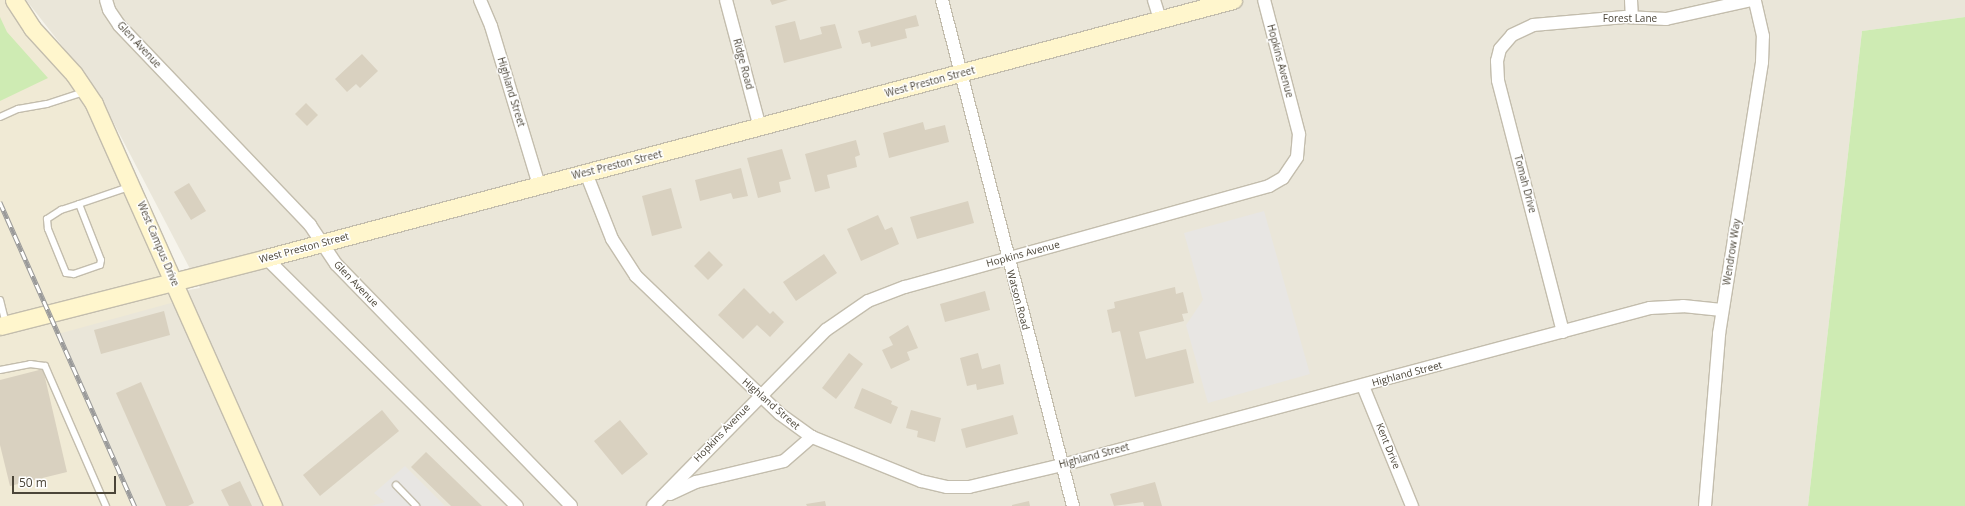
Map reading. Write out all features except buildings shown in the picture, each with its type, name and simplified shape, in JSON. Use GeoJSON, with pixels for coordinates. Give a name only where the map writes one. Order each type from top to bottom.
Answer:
{"type":"FeatureCollection","features":[{"type":"Feature","properties":{"kind":"street","name":"West Campus Drive"},"geometry":{"type":"LineString","coordinates":[[14,0],[32,28],[86,91],[133,186],[273,506]]}},
{"type":"Feature","properties":{"kind":"street","name":"Glen Avenue"},"geometry":{"type":"LineString","coordinates":[[106,0],[109,10],[119,26],[310,224],[336,264],[571,506]]}},
{"type":"Feature","properties":{"kind":"street","name":"Highland Street"},"geometry":{"type":"LineString","coordinates":[[480,0],[491,26],[539,185]]}},
{"type":"Feature","properties":{"kind":"street","name":"Ridge Road"},"geometry":{"type":"LineString","coordinates":[[726,0],[760,128]]}},
{"type":"Feature","properties":{"kind":"street","name":"Watson Road"},"geometry":{"type":"LineString","coordinates":[[942,0],[1073,506]]}},
{"type":"Feature","properties":{"kind":"street"},"geometry":{"type":"LineString","coordinates":[[1154,0],[1160,20]]}},
{"type":"Feature","properties":{"kind":"street","name":"West Preston Street"},"geometry":{"type":"LineString","coordinates":[[3,325],[322,244],[539,185],[760,128],[1233,0]]}},
{"type":"Feature","properties":{"kind":"street","name":"Hopkins Avenue"},"geometry":{"type":"LineString","coordinates":[[654,505],[759,395],[826,330],[859,306],[890,291],[1269,186],[1289,172],[1297,157],[1299,134],[1264,0]]}},
{"type":"Feature","properties":{"kind":"street"},"geometry":{"type":"LineString","coordinates":[[1631,0],[1632,17]]}},
{"type":"Feature","properties":{"kind":"street","name":"Forest Lane"},"geometry":{"type":"LineString","coordinates":[[1509,39],[1522,29],[1539,24],[1632,17],[1666,19],[1754,0]]}},
{"type":"Feature","properties":{"kind":"street","name":"Wendrow Way"},"geometry":{"type":"LineString","coordinates":[[1705,506],[1711,415],[1722,310],[1762,62],[1762,36],[1754,0]]}},
{"type":"Feature","properties":{"kind":"street","name":"Tomah Drive"},"geometry":{"type":"LineString","coordinates":[[1509,39],[1498,55],[1498,80],[1563,332]]}},
{"type":"Feature","properties":{"kind":"street","name":"Highland Street"},"geometry":{"type":"LineString","coordinates":[[586,173],[608,229],[630,268],[655,296],[785,418],[812,437],[921,481],[947,487],[969,487],[1062,465],[1659,306],[1683,306],[1722,310]]}},
{"type":"Feature","properties":{"kind":"street"},"geometry":{"type":"LineString","coordinates":[[266,258],[517,506]]}},
{"type":"Feature","properties":{"kind":"street","name":"Kent Drive"},"geometry":{"type":"LineString","coordinates":[[1363,386],[1412,506]]}},
{"type":"Feature","properties":{"kind":"street","name":"Hopkins Avenue"},"geometry":{"type":"LineString","coordinates":[[654,505],[688,485],[784,461],[812,437]]}},
{"type":"Feature","properties":{"kind":"lane"},"geometry":{"type":"LineString","coordinates":[[0,117],[18,109],[48,104],[86,91]]}},
{"type":"Feature","properties":{"kind":"lane"},"geometry":{"type":"LineString","coordinates":[[79,204],[101,260],[100,265],[74,274],[66,273],[48,229],[47,219],[61,210],[79,204],[133,186]]}},
{"type":"Feature","properties":{"kind":"lane"},"geometry":{"type":"LineString","coordinates":[[0,300],[3,325]]}},
{"type":"Feature","properties":{"kind":"lane"},"geometry":{"type":"LineString","coordinates":[[0,370],[30,364],[45,366],[106,506]]}},
{"type":"Feature","properties":{"kind":"lane"},"geometry":{"type":"LineString","coordinates":[[396,486],[416,506]]}},
{"type":"Feature","properties":{"kind":"shaded area"},"geometry":{"type":"Polygon","coordinates":[[[0,0],[12,0],[86,91],[182,300],[58,334],[134,506],[0,506],[0,0]]]}},
{"type":"Feature","properties":{"kind":"shaded area"},"geometry":{"type":"Polygon","coordinates":[[[26,0],[1965,0],[1965,17],[1862,31],[1808,506],[135,506],[50,314],[200,288],[96,89],[26,0]]]}},
{"type":"Feature","properties":{"kind":"shaded area"},"geometry":{"type":"Polygon","coordinates":[[[1264,211],[1310,374],[1208,403],[1186,325],[1203,300],[1184,233],[1264,211]]]}},
{"type":"Feature","properties":{"kind":"shaded area"},"geometry":{"type":"Polygon","coordinates":[[[405,466],[445,506],[371,506],[385,502],[374,493],[405,466]]]}},
{"type":"Feature","properties":{"kind":"green space"},"geometry":{"type":"Polygon","coordinates":[[[0,17],[7,32],[48,78],[0,101],[0,17]]]}},
{"type":"Feature","properties":{"kind":"green space"},"geometry":{"type":"Polygon","coordinates":[[[1965,17],[1965,506],[1808,506],[1862,31],[1965,17]]]}},
{"type":"Feature","properties":{"kind":"railway"},"geometry":{"type":"LineString","coordinates":[[0,202],[135,506]]}}]}
